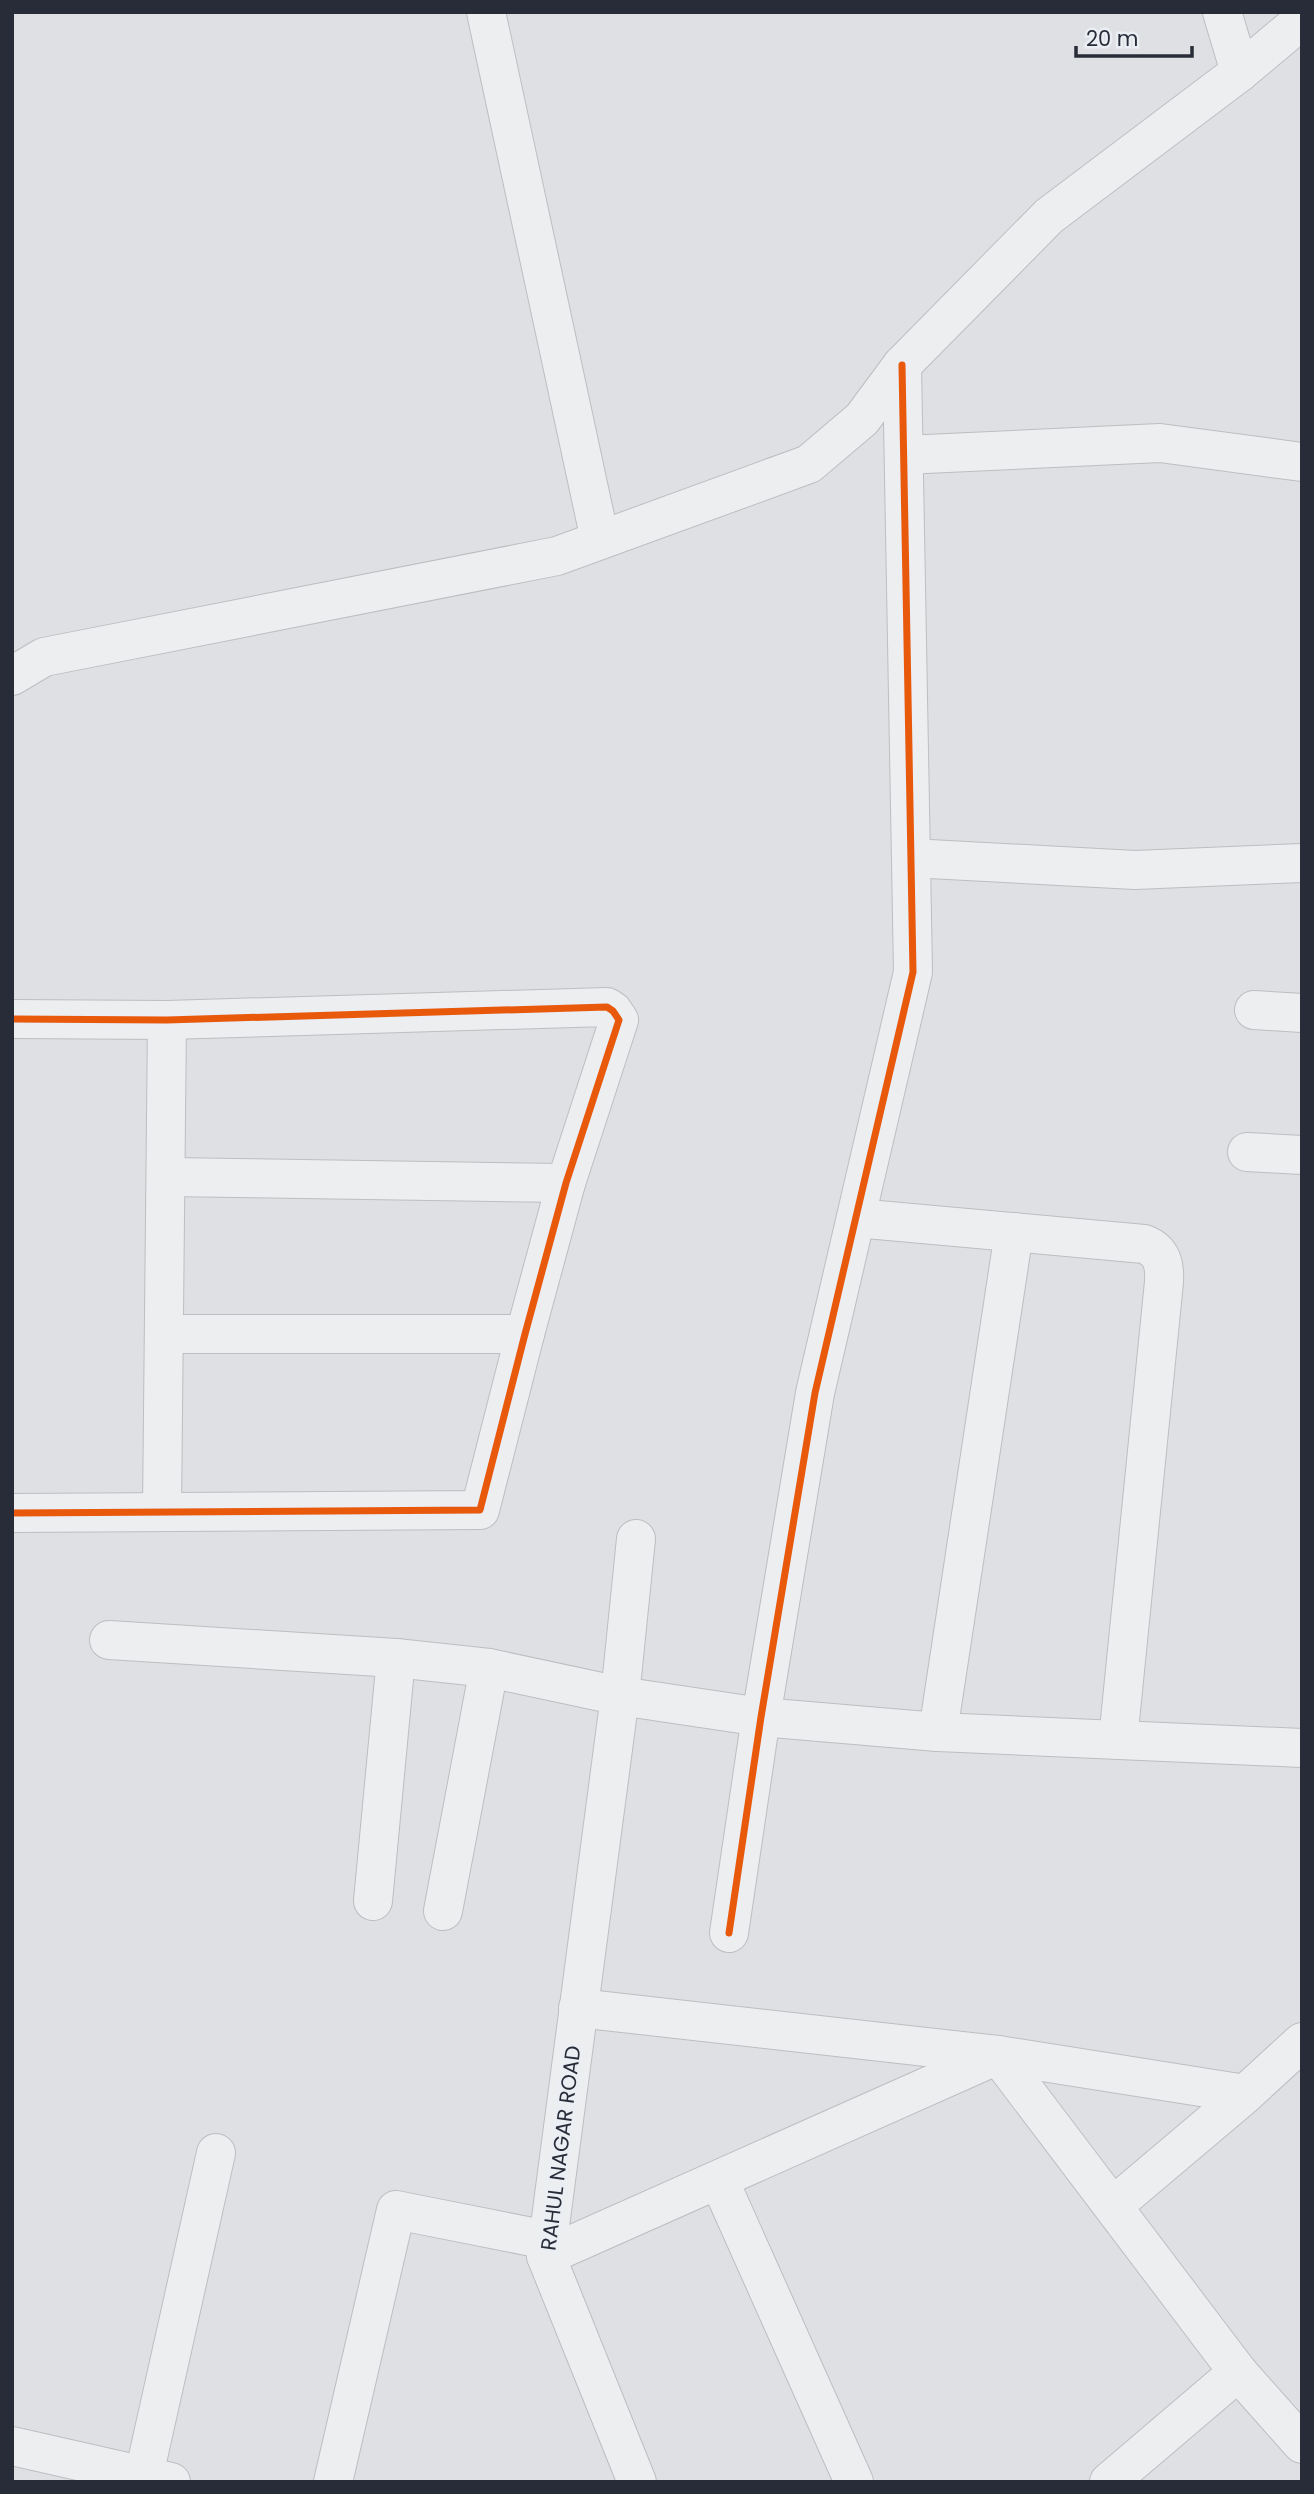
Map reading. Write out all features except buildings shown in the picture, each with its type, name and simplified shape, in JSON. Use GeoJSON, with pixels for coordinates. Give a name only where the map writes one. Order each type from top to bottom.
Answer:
{"type":"FeatureCollection","features":[{"type":"Feature","properties":{"kind":"street"},"geometry":{"type":"LineString","coordinates":[[486,12],[600,540]]}},
{"type":"Feature","properties":{"kind":"street"},"geometry":{"type":"LineString","coordinates":[[1222,12],[1240,72]]}},
{"type":"Feature","properties":{"kind":"street"},"geometry":{"type":"LineString","coordinates":[[12,676],[44,656],[557,556],[809,464],[862,419],[902,365],[1049,216],[1240,72],[1302,20]]}},
{"type":"Feature","properties":{"kind":"street"},"geometry":{"type":"LineString","coordinates":[[730,1933],[761,1717],[815,1393],[913,972],[902,365]]}},
{"type":"Feature","properties":{"kind":"street"},"geometry":{"type":"LineString","coordinates":[[904,456],[1160,443],[1302,462]]}},
{"type":"Feature","properties":{"kind":"street"},"geometry":{"type":"LineString","coordinates":[[911,858],[1135,870],[1302,863]]}},
{"type":"Feature","properties":{"kind":"street"},"geometry":{"type":"LineString","coordinates":[[12,1019],[167,1020],[607,1007],[617,1016],[618,1027],[566,1184],[480,1510],[12,1513]]}},
{"type":"Feature","properties":{"kind":"street"},"geometry":{"type":"LineString","coordinates":[[1254,1010],[1302,1013]]}},
{"type":"Feature","properties":{"kind":"street"},"geometry":{"type":"LineString","coordinates":[[162,1512],[167,1020]]}},
{"type":"Feature","properties":{"kind":"street"},"geometry":{"type":"LineString","coordinates":[[1247,1152],[1302,1155]]}},
{"type":"Feature","properties":{"kind":"street"},"geometry":{"type":"LineString","coordinates":[[166,1177],[566,1184]]}},
{"type":"Feature","properties":{"kind":"street"},"geometry":{"type":"LineString","coordinates":[[856,1218],[1144,1244],[1154,1248],[1160,1255],[1165,1267],[1118,1740]]}},
{"type":"Feature","properties":{"kind":"street"},"geometry":{"type":"LineString","coordinates":[[938,1732],[1014,1232]]}},
{"type":"Feature","properties":{"kind":"street"},"geometry":{"type":"LineString","coordinates":[[164,1334],[525,1334]]}},
{"type":"Feature","properties":{"kind":"street","name":"RAHUL NAGAR ROAD"},"geometry":{"type":"LineString","coordinates":[[636,1539],[620,1696],[547,2248],[637,2482]]}},
{"type":"Feature","properties":{"kind":"street"},"geometry":{"type":"LineString","coordinates":[[109,1640],[396,1658],[489,1668],[620,1696],[761,1717],[938,1732],[1302,1748]]}},
{"type":"Feature","properties":{"kind":"street"},"geometry":{"type":"LineString","coordinates":[[373,1901],[396,1658]]}},
{"type":"Feature","properties":{"kind":"street"},"geometry":{"type":"LineString","coordinates":[[443,1911],[489,1668]]}},
{"type":"Feature","properties":{"kind":"street"},"geometry":{"type":"LineString","coordinates":[[578,2008],[998,2055],[1245,2094]]}},
{"type":"Feature","properties":{"kind":"street"},"geometry":{"type":"LineString","coordinates":[[1113,2206],[1302,2042]]}},
{"type":"Feature","properties":{"kind":"street"},"geometry":{"type":"LineString","coordinates":[[333,2482],[396,2210],[547,2248],[719,2180],[998,2055]]}},
{"type":"Feature","properties":{"kind":"street"},"geometry":{"type":"LineString","coordinates":[[998,2055],[1238,2372],[1302,2444]]}},
{"type":"Feature","properties":{"kind":"street"},"geometry":{"type":"LineString","coordinates":[[12,2446],[158,2478],[216,2153]]}},
{"type":"Feature","properties":{"kind":"street"},"geometry":{"type":"LineString","coordinates":[[719,2180],[854,2482]]}},
{"type":"Feature","properties":{"kind":"street"},"geometry":{"type":"LineString","coordinates":[[1109,2482],[1238,2372]]}},
{"type":"Feature","properties":{"kind":"cycle path"},"geometry":{"type":"LineString","coordinates":[[729,1933],[761,1717],[815,1393],[913,972],[902,365]]}},
{"type":"Feature","properties":{"kind":"cycle path"},"geometry":{"type":"LineString","coordinates":[[12,1019],[167,1020],[607,1007],[619,1020],[566,1183],[480,1510],[12,1513]]}}]}
